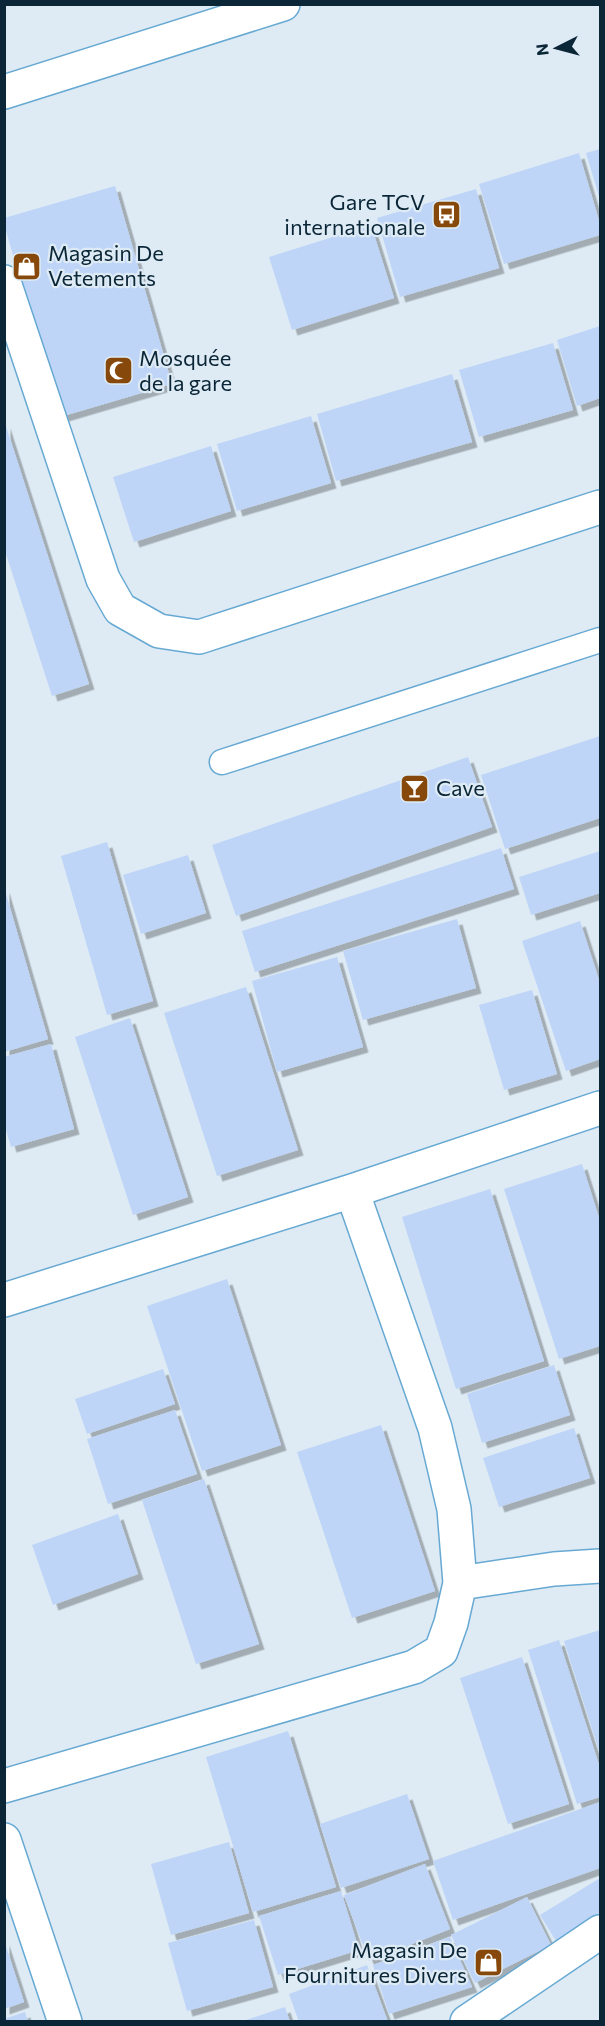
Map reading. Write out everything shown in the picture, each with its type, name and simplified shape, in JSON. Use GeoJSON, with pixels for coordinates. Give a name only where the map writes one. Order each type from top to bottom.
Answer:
{"type":"FeatureCollection","features":[{"type":"Feature","properties":{"kind":"street"},"geometry":{"type":"LineString","coordinates":[[4,92],[222,14],[283,4]]}},
{"type":"Feature","properties":{"kind":"street"},"geometry":{"type":"LineString","coordinates":[[4,282],[103,579],[120,609],[159,631],[200,637],[600,507]]}},
{"type":"Feature","properties":{"kind":"street"},"geometry":{"type":"LineString","coordinates":[[4,1300],[352,1191],[600,1108]]}},
{"type":"Feature","properties":{"kind":"street"},"geometry":{"type":"LineString","coordinates":[[4,1786],[414,1667],[441,1651],[451,1623],[459,1583],[454,1509],[435,1428],[352,1191]]}},
{"type":"Feature","properties":{"kind":"street"},"geometry":{"type":"LineString","coordinates":[[459,1583],[554,1569],[600,1566]]}},
{"type":"Feature","properties":{"kind":"street"},"geometry":{"type":"LineString","coordinates":[[4,1840],[65,2022]]}},
{"type":"Feature","properties":{"kind":"street"},"geometry":{"type":"LineString","coordinates":[[467,2022],[600,1932]]}},
{"type":"Feature","properties":{"kind":"lane"},"geometry":{"type":"LineString","coordinates":[[222,762],[600,640]]}},
{"type":"Feature","properties":{"kind":"building"},"geometry":{"type":"Polygon","coordinates":[[[600,149],[600,200],[586,153],[600,149]]]}},
{"type":"Feature","properties":{"kind":"building"},"geometry":{"type":"Polygon","coordinates":[[[579,153],[600,224],[600,235],[504,264],[479,184],[579,153]]]}},
{"type":"Feature","properties":{"kind":"building"},"geometry":{"type":"Polygon","coordinates":[[[115,186],[172,384],[60,417],[4,218],[115,186]]]}},
{"type":"Feature","properties":{"kind":"building"},"geometry":{"type":"Polygon","coordinates":[[[476,189],[499,268],[400,297],[377,218],[476,189]]]}},
{"type":"Feature","properties":{"kind":"building"},"geometry":{"type":"Polygon","coordinates":[[[371,225],[394,298],[292,330],[269,257],[371,225]]]}},
{"type":"Feature","properties":{"kind":"building"},"geometry":{"type":"Polygon","coordinates":[[[600,326],[600,398],[577,406],[557,340],[600,326]]]}},
{"type":"Feature","properties":{"kind":"building"},"geometry":{"type":"Polygon","coordinates":[[[553,343],[573,410],[479,437],[459,370],[553,343]]]}},
{"type":"Feature","properties":{"kind":"building"},"geometry":{"type":"Polygon","coordinates":[[[452,374],[472,442],[336,481],[317,414],[452,374]]]}},
{"type":"Feature","properties":{"kind":"building"},"geometry":{"type":"Polygon","coordinates":[[[311,416],[331,483],[237,511],[217,444],[311,416]]]}},
{"type":"Feature","properties":{"kind":"building"},"geometry":{"type":"Polygon","coordinates":[[[5,423],[89,684],[52,696],[4,548],[5,423]]]}},
{"type":"Feature","properties":{"kind":"building"},"geometry":{"type":"Polygon","coordinates":[[[211,446],[231,511],[134,542],[113,477],[211,446]]]}},
{"type":"Feature","properties":{"kind":"building"},"geometry":{"type":"Polygon","coordinates":[[[600,736],[600,818],[505,849],[481,775],[600,736]]]}},
{"type":"Feature","properties":{"kind":"building"},"geometry":{"type":"Polygon","coordinates":[[[468,757],[492,827],[236,916],[212,845],[468,757]]]}},
{"type":"Feature","properties":{"kind":"building"},"geometry":{"type":"Polygon","coordinates":[[[107,842],[153,1001],[107,1015],[61,856],[107,842]]]}},
{"type":"Feature","properties":{"kind":"building"},"geometry":{"type":"Polygon","coordinates":[[[501,848],[514,889],[255,972],[242,931],[501,848]]]}},
{"type":"Feature","properties":{"kind":"building"},"geometry":{"type":"Polygon","coordinates":[[[600,851],[600,893],[531,915],[519,877],[600,851]]]}},
{"type":"Feature","properties":{"kind":"building"},"geometry":{"type":"Polygon","coordinates":[[[188,855],[206,913],[141,934],[123,875],[188,855]]]}},
{"type":"Feature","properties":{"kind":"building"},"geometry":{"type":"Polygon","coordinates":[[[4,887],[48,1039],[4,1052],[4,887]]]}},
{"type":"Feature","properties":{"kind":"building"},"geometry":{"type":"Polygon","coordinates":[[[457,919],[476,988],[363,1020],[343,951],[457,919]]]}},
{"type":"Feature","properties":{"kind":"building"},"geometry":{"type":"Polygon","coordinates":[[[580,921],[600,983],[600,1059],[566,1071],[522,941],[580,921]]]}},
{"type":"Feature","properties":{"kind":"building"},"geometry":{"type":"Polygon","coordinates":[[[337,957],[363,1047],[277,1072],[252,981],[337,957]]]}},
{"type":"Feature","properties":{"kind":"building"},"geometry":{"type":"Polygon","coordinates":[[[246,987],[298,1150],[217,1176],[164,1013],[246,987]]]}},
{"type":"Feature","properties":{"kind":"building"},"geometry":{"type":"Polygon","coordinates":[[[532,990],[557,1074],[504,1090],[479,1005],[532,990]]]}},
{"type":"Feature","properties":{"kind":"building"},"geometry":{"type":"Polygon","coordinates":[[[130,1018],[188,1197],[133,1215],[75,1037],[130,1018]]]}},
{"type":"Feature","properties":{"kind":"building"},"geometry":{"type":"Polygon","coordinates":[[[51,1044],[74,1129],[11,1147],[4,1123],[4,1057],[51,1044]]]}},
{"type":"Feature","properties":{"kind":"building"},"geometry":{"type":"Polygon","coordinates":[[[582,1164],[600,1221],[600,1346],[559,1359],[504,1189],[582,1164]]]}},
{"type":"Feature","properties":{"kind":"building"},"geometry":{"type":"Polygon","coordinates":[[[490,1189],[544,1361],[456,1389],[402,1217],[490,1189]]]}},
{"type":"Feature","properties":{"kind":"building"},"geometry":{"type":"Polygon","coordinates":[[[227,1279],[281,1445],[202,1471],[147,1306],[227,1279]]]}},
{"type":"Feature","properties":{"kind":"building"},"geometry":{"type":"Polygon","coordinates":[[[554,1365],[570,1415],[482,1443],[467,1394],[554,1365]]]}},
{"type":"Feature","properties":{"kind":"building"},"geometry":{"type":"Polygon","coordinates":[[[163,1369],[175,1404],[87,1434],[75,1399],[163,1369]]]}},
{"type":"Feature","properties":{"kind":"building"},"geometry":{"type":"Polygon","coordinates":[[[175,1410],[197,1474],[108,1504],[87,1439],[175,1410]]]}},
{"type":"Feature","properties":{"kind":"building"},"geometry":{"type":"Polygon","coordinates":[[[381,1425],[435,1591],[352,1618],[297,1452],[381,1425]]]}},
{"type":"Feature","properties":{"kind":"building"},"geometry":{"type":"Polygon","coordinates":[[[574,1428],[590,1478],[499,1507],[483,1458],[574,1428]]]}},
{"type":"Feature","properties":{"kind":"building"},"geometry":{"type":"Polygon","coordinates":[[[204,1479],[259,1644],[196,1664],[142,1500],[204,1479]]]}},
{"type":"Feature","properties":{"kind":"building"},"geometry":{"type":"Polygon","coordinates":[[[118,1514],[138,1574],[53,1605],[32,1545],[118,1514]]]}},
{"type":"Feature","properties":{"kind":"building"},"geometry":{"type":"Polygon","coordinates":[[[600,1630],[600,1754],[564,1641],[600,1630]]]}},
{"type":"Feature","properties":{"kind":"building"},"geometry":{"type":"Polygon","coordinates":[[[559,1640],[600,1768],[600,1797],[577,1804],[528,1650],[559,1640]]]}},
{"type":"Feature","properties":{"kind":"building"},"geometry":{"type":"Polygon","coordinates":[[[522,1657],[569,1804],[508,1824],[460,1678],[522,1657]]]}},
{"type":"Feature","properties":{"kind":"building"},"geometry":{"type":"Polygon","coordinates":[[[288,1731],[336,1887],[253,1912],[206,1757],[288,1731]]]}},
{"type":"Feature","properties":{"kind":"building"},"geometry":{"type":"Polygon","coordinates":[[[407,1794],[429,1859],[341,1888],[320,1824],[407,1794]]]}},
{"type":"Feature","properties":{"kind":"building"},"geometry":{"type":"Polygon","coordinates":[[[600,1802],[600,1868],[453,1920],[433,1861],[600,1802]]]}},
{"type":"Feature","properties":{"kind":"building"},"geometry":{"type":"Polygon","coordinates":[[[229,1842],[249,1913],[171,1935],[151,1864],[229,1842]]]}},
{"type":"Feature","properties":{"kind":"building"},"geometry":{"type":"Polygon","coordinates":[[[425,1864],[450,1929],[369,1961],[344,1895],[425,1864]]]}},
{"type":"Feature","properties":{"kind":"building"},"geometry":{"type":"Polygon","coordinates":[[[600,1878],[600,1914],[556,1941],[540,1915],[600,1878]]]}},
{"type":"Feature","properties":{"kind":"building"},"geometry":{"type":"Polygon","coordinates":[[[341,1891],[359,1950],[278,1975],[259,1916],[341,1891]]]}},
{"type":"Feature","properties":{"kind":"building"},"geometry":{"type":"Polygon","coordinates":[[[527,1897],[551,1945],[475,1983],[451,1935],[527,1897]]]}},
{"type":"Feature","properties":{"kind":"building"},"geometry":{"type":"Polygon","coordinates":[[[254,1920],[273,1987],[187,2011],[168,1943],[254,1920]]]}},
{"type":"Feature","properties":{"kind":"building"},"geometry":{"type":"Polygon","coordinates":[[[450,1937],[472,1987],[389,2014],[373,1965],[450,1937]]]}},
{"type":"Feature","properties":{"kind":"building"},"geometry":{"type":"Polygon","coordinates":[[[4,1940],[24,2002],[4,2009],[4,1940]]]}},
{"type":"Feature","properties":{"kind":"building"},"geometry":{"type":"Polygon","coordinates":[[[367,1965],[388,2022],[299,2022],[289,1994],[367,1965]]]}},
{"type":"Feature","properties":{"kind":"building"},"geometry":{"type":"Polygon","coordinates":[[[285,2007],[290,2022],[243,2022],[243,2021],[285,2007]]]}},
{"type":"Feature","properties":{"kind":"building"},"geometry":{"type":"Polygon","coordinates":[[[25,2012],[28,2022],[4,2022],[4,2019],[25,2012]]]}},
{"type":"Feature","properties":{"kind":"place","name":"Gare TCV internationale"},"geometry":{"type":"Point","coordinates":[446,215]}},
{"type":"Feature","properties":{"kind":"place","name":"Magasin De Vetements"},"geometry":{"type":"Point","coordinates":[27,266]}},
{"type":"Feature","properties":{"kind":"place","name":"Mosquée de la gare"},"geometry":{"type":"Point","coordinates":[118,371]}},
{"type":"Feature","properties":{"kind":"place","name":"Cave"},"geometry":{"type":"Point","coordinates":[415,788]}},
{"type":"Feature","properties":{"kind":"place","name":"Magasin De Fournitures Divers"},"geometry":{"type":"Point","coordinates":[488,1963]}}]}
